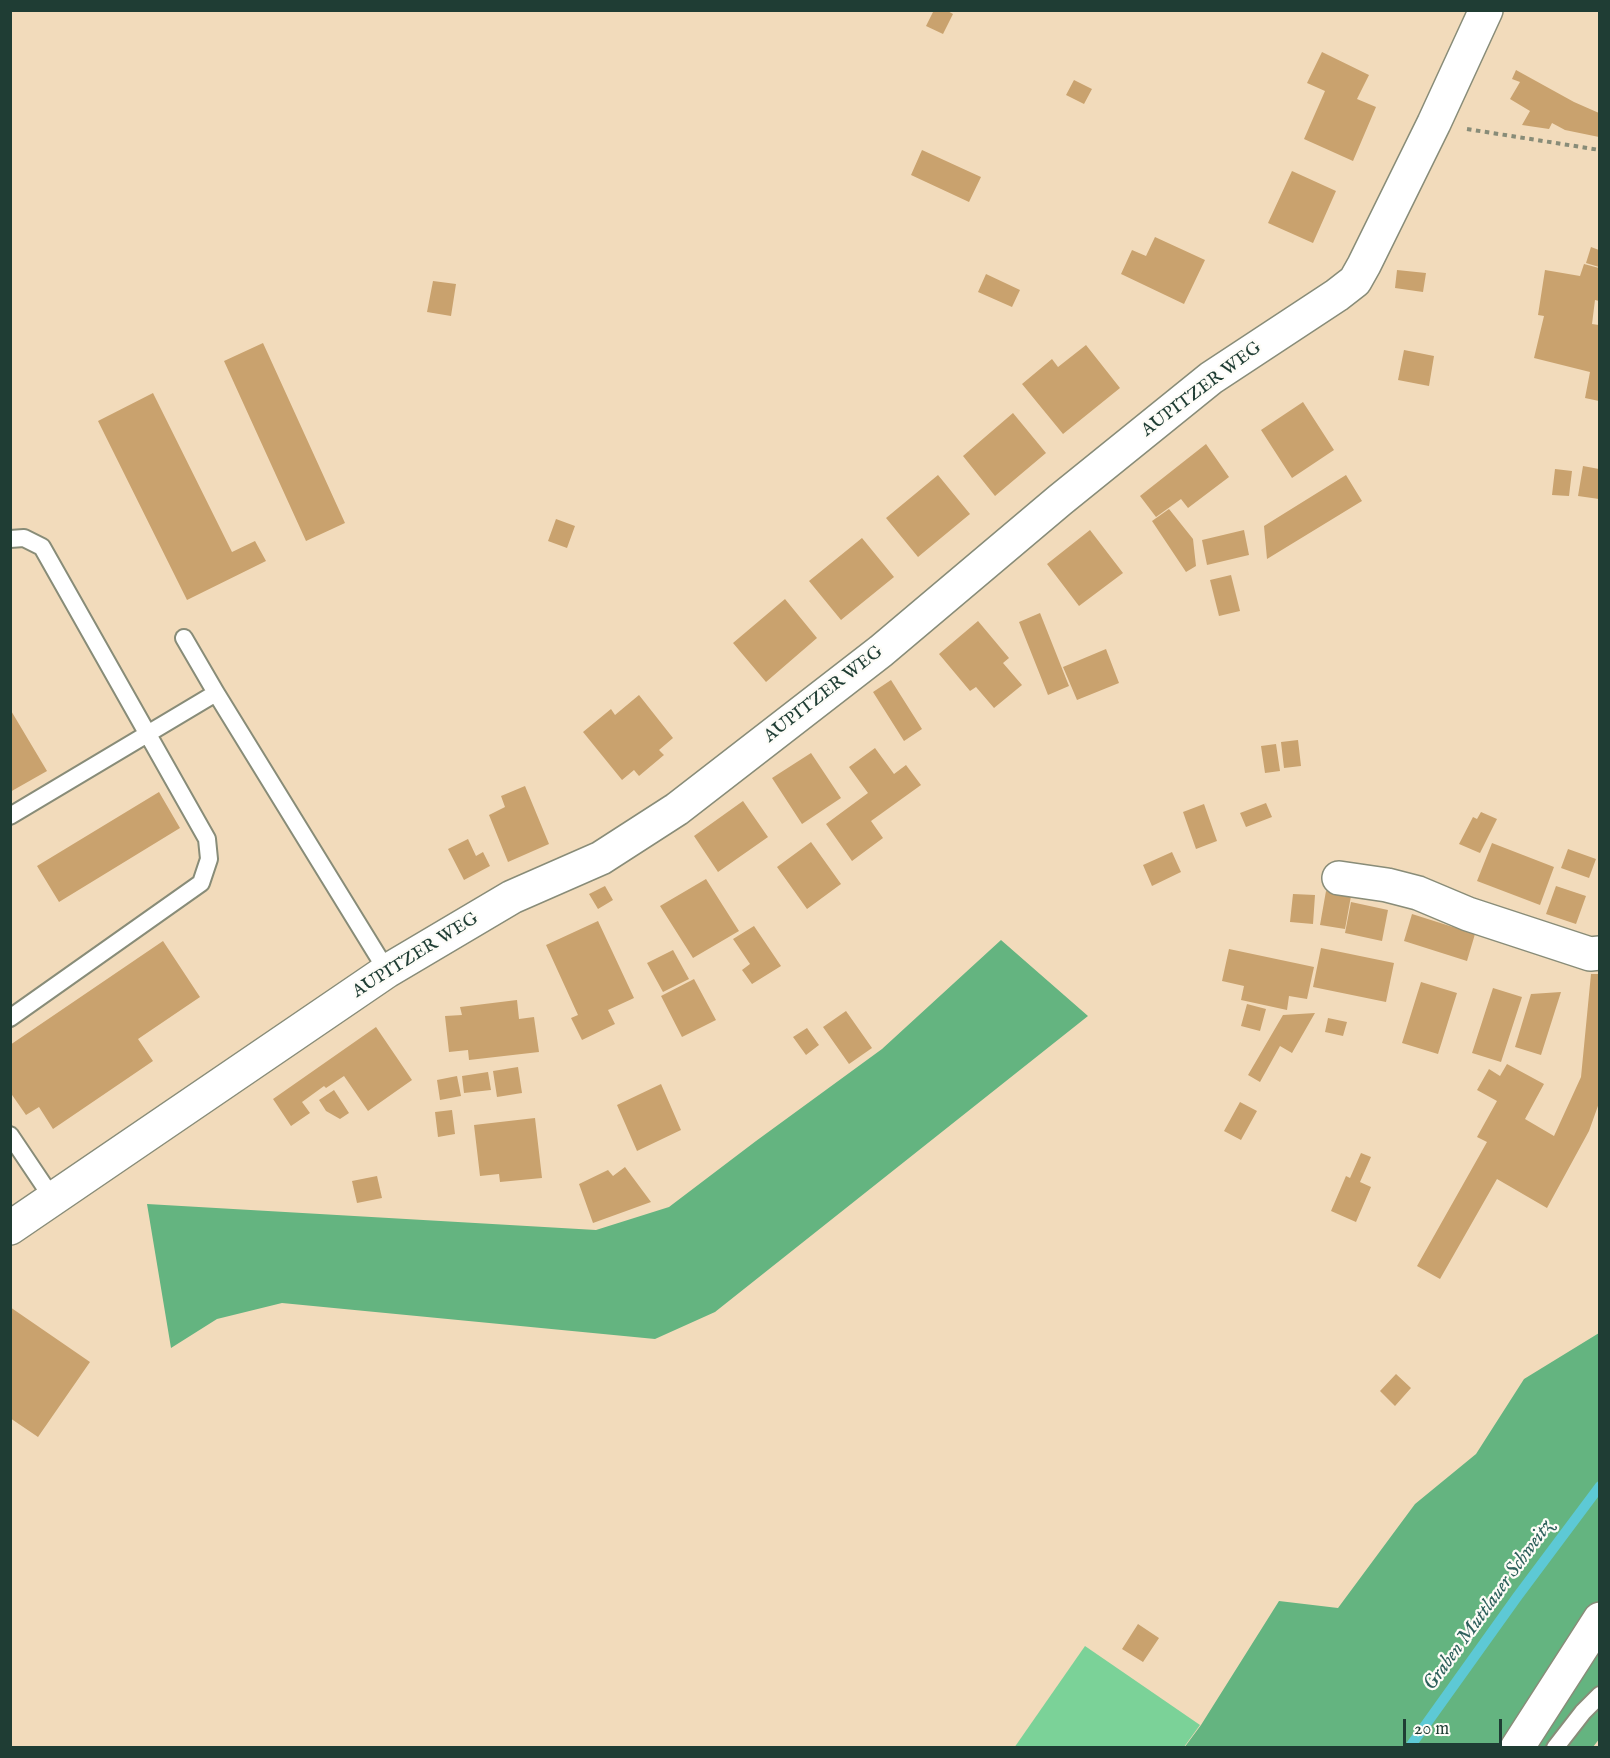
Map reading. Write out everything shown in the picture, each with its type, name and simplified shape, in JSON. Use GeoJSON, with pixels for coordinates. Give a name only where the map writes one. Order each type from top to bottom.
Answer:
{"type":"FeatureCollection","features":[{"type":"Feature","properties":{"kind":"street","name":"AUPITZER WEG"},"geometry":{"type":"LineString","coordinates":[[10,1228],[387,971],[512,897],[601,858],[677,809],[881,651],[1060,500],[1211,378],[1337,295],[1354,281],[1434,123],[1486,10]]}},
{"type":"Feature","properties":{"kind":"street"},"geometry":{"type":"LineString","coordinates":[[1339,878],[1387,885],[1418,893],[1468,914],[1590,954],[1599,953]]}},
{"type":"Feature","properties":{"kind":"street"},"geometry":{"type":"LineString","coordinates":[[1516,1748],[1599,1619]]}},
{"type":"Feature","properties":{"kind":"lane"},"geometry":{"type":"LineString","coordinates":[[10,539],[24,538],[42,547],[207,839],[208,859],[201,883],[10,1018]]}},
{"type":"Feature","properties":{"kind":"lane"},"geometry":{"type":"LineString","coordinates":[[184,638],[387,971]]}},
{"type":"Feature","properties":{"kind":"lane"},"geometry":{"type":"LineString","coordinates":[[10,816],[216,693]]}},
{"type":"Feature","properties":{"kind":"lane"},"geometry":{"type":"LineString","coordinates":[[10,1135],[53,1199]]}},
{"type":"Feature","properties":{"kind":"lane"},"geometry":{"type":"LineString","coordinates":[[1555,1748],[1599,1695]]}},
{"type":"Feature","properties":{"kind":"path"},"geometry":{"type":"LineString","coordinates":[[1434,123],[1599,150]]}},
{"type":"Feature","properties":{"kind":"green space"},"geometry":{"type":"Polygon","coordinates":[[[1001,940],[1088,1016],[715,1312],[655,1339],[282,1303],[217,1319],[171,1348],[147,1204],[596,1230],[669,1207],[882,1049],[1001,940]]]}},
{"type":"Feature","properties":{"kind":"green space"},"geometry":{"type":"Polygon","coordinates":[[[1599,1333],[1600,1738],[1593,1747],[1184,1748],[1279,1601],[1338,1608],[1415,1504],[1476,1454],[1524,1379],[1599,1333]]]}},
{"type":"Feature","properties":{"kind":"green space"},"geometry":{"type":"Polygon","coordinates":[[[1085,1646],[1200,1725],[1184,1747],[1014,1748],[1085,1646]]]}},
{"type":"Feature","properties":{"kind":"building"},"geometry":{"type":"Polygon","coordinates":[[[934,10],[946,10],[953,14],[943,34],[926,26],[934,10]]]}},
{"type":"Feature","properties":{"kind":"building"},"geometry":{"type":"Polygon","coordinates":[[[1322,52],[1369,75],[1357,99],[1376,107],[1353,161],[1304,139],[1325,91],[1307,83],[1322,52]]]}},
{"type":"Feature","properties":{"kind":"building"},"geometry":{"type":"Polygon","coordinates":[[[1516,70],[1599,113],[1599,137],[1565,130],[1552,123],[1549,129],[1522,125],[1530,111],[1510,99],[1520,82],[1512,79],[1516,70]]]}},
{"type":"Feature","properties":{"kind":"building"},"geometry":{"type":"Polygon","coordinates":[[[1074,80],[1092,89],[1084,104],[1066,95],[1074,80]]]}},
{"type":"Feature","properties":{"kind":"building"},"geometry":{"type":"Polygon","coordinates":[[[922,150],[981,177],[969,202],[911,175],[922,150]]]}},
{"type":"Feature","properties":{"kind":"building"},"geometry":{"type":"Polygon","coordinates":[[[1292,171],[1336,191],[1313,243],[1268,223],[1292,171]]]}},
{"type":"Feature","properties":{"kind":"building"},"geometry":{"type":"Polygon","coordinates":[[[1155,237],[1205,260],[1184,304],[1121,274],[1132,250],[1146,256],[1155,237]]]}},
{"type":"Feature","properties":{"kind":"building"},"geometry":{"type":"Polygon","coordinates":[[[1591,247],[1599,250],[1599,267],[1586,263],[1591,247]]]}},
{"type":"Feature","properties":{"kind":"building"},"geometry":{"type":"Polygon","coordinates":[[[1584,264],[1599,268],[1599,301],[1595,300],[1592,324],[1599,325],[1599,401],[1585,398],[1590,372],[1534,358],[1544,316],[1538,315],[1545,270],[1580,276],[1584,264]]]}},
{"type":"Feature","properties":{"kind":"building"},"geometry":{"type":"Polygon","coordinates":[[[1397,270],[1426,273],[1423,292],[1395,288],[1397,270]]]}},
{"type":"Feature","properties":{"kind":"building"},"geometry":{"type":"Polygon","coordinates":[[[986,274],[1020,290],[1012,307],[978,292],[986,274]]]}},
{"type":"Feature","properties":{"kind":"building"},"geometry":{"type":"Polygon","coordinates":[[[433,281],[456,284],[451,316],[427,312],[433,281]]]}},
{"type":"Feature","properties":{"kind":"building"},"geometry":{"type":"Polygon","coordinates":[[[263,343],[345,523],[306,541],[224,361],[263,343]]]}},
{"type":"Feature","properties":{"kind":"building"},"geometry":{"type":"Polygon","coordinates":[[[1086,345],[1120,388],[1063,434],[1022,384],[1052,359],[1058,367],[1086,345]]]}},
{"type":"Feature","properties":{"kind":"building"},"geometry":{"type":"Polygon","coordinates":[[[1404,350],[1434,356],[1429,386],[1398,380],[1404,350]]]}},
{"type":"Feature","properties":{"kind":"building"},"geometry":{"type":"Polygon","coordinates":[[[153,393],[232,552],[255,541],[266,561],[187,600],[98,421],[153,393]]]}},
{"type":"Feature","properties":{"kind":"building"},"geometry":{"type":"Polygon","coordinates":[[[1303,402],[1334,450],[1292,478],[1261,430],[1303,402]]]}},
{"type":"Feature","properties":{"kind":"building"},"geometry":{"type":"Polygon","coordinates":[[[1013,413],[1046,453],[995,496],[963,456],[1013,413]]]}},
{"type":"Feature","properties":{"kind":"building"},"geometry":{"type":"Polygon","coordinates":[[[1206,444],[1229,477],[1188,508],[1181,499],[1156,517],[1140,496],[1206,444]]]}},
{"type":"Feature","properties":{"kind":"building"},"geometry":{"type":"Polygon","coordinates":[[[1583,466],[1599,469],[1599,499],[1578,496],[1583,466]]]}},
{"type":"Feature","properties":{"kind":"building"},"geometry":{"type":"Polygon","coordinates":[[[1555,469],[1572,471],[1569,496],[1552,495],[1555,469]]]}},
{"type":"Feature","properties":{"kind":"building"},"geometry":{"type":"Polygon","coordinates":[[[938,475],[970,514],[918,557],[886,518],[938,475]]]}},
{"type":"Feature","properties":{"kind":"building"},"geometry":{"type":"Polygon","coordinates":[[[1346,475],[1362,501],[1267,559],[1264,526],[1346,475]]]}},
{"type":"Feature","properties":{"kind":"building"},"geometry":{"type":"Polygon","coordinates":[[[1169,509],[1193,539],[1196,566],[1186,572],[1152,521],[1169,509]]]}},
{"type":"Feature","properties":{"kind":"building"},"geometry":{"type":"Polygon","coordinates":[[[556,519],[575,526],[567,548],[548,541],[556,519]]]}},
{"type":"Feature","properties":{"kind":"building"},"geometry":{"type":"Polygon","coordinates":[[[1090,530],[1123,573],[1079,606],[1047,564],[1090,530]]]}},
{"type":"Feature","properties":{"kind":"building"},"geometry":{"type":"Polygon","coordinates":[[[1244,530],[1249,555],[1207,565],[1202,540],[1244,530]]]}},
{"type":"Feature","properties":{"kind":"building"},"geometry":{"type":"Polygon","coordinates":[[[862,538],[894,577],[841,620],[809,581],[862,538]]]}},
{"type":"Feature","properties":{"kind":"building"},"geometry":{"type":"Polygon","coordinates":[[[1231,575],[1240,611],[1219,616],[1210,580],[1231,575]]]}},
{"type":"Feature","properties":{"kind":"building"},"geometry":{"type":"Polygon","coordinates":[[[785,599],[817,638],[766,682],[733,643],[785,599]]]}},
{"type":"Feature","properties":{"kind":"building"},"geometry":{"type":"Polygon","coordinates":[[[1040,613],[1069,686],[1048,695],[1019,622],[1040,613]]]}},
{"type":"Feature","properties":{"kind":"building"},"geometry":{"type":"Polygon","coordinates":[[[978,621],[1009,658],[1003,663],[1022,685],[994,708],[976,687],[970,691],[939,654],[978,621]]]}},
{"type":"Feature","properties":{"kind":"building"},"geometry":{"type":"Polygon","coordinates":[[[1106,649],[1119,683],[1077,700],[1063,667],[1106,649]]]}},
{"type":"Feature","properties":{"kind":"building"},"geometry":{"type":"Polygon","coordinates":[[[891,680],[922,729],[904,741],[873,692],[891,680]]]}},
{"type":"Feature","properties":{"kind":"building"},"geometry":{"type":"Polygon","coordinates":[[[639,695],[673,738],[659,750],[664,755],[639,776],[634,770],[622,780],[583,732],[611,709],[615,715],[639,695]]]}},
{"type":"Feature","properties":{"kind":"building"},"geometry":{"type":"Polygon","coordinates":[[[10,709],[47,771],[10,792],[10,709]]]}},
{"type":"Feature","properties":{"kind":"building"},"geometry":{"type":"Polygon","coordinates":[[[1298,740],[1301,766],[1284,768],[1281,742],[1298,740]]]}},
{"type":"Feature","properties":{"kind":"building"},"geometry":{"type":"Polygon","coordinates":[[[1276,744],[1280,771],[1265,773],[1261,746],[1276,744]]]}},
{"type":"Feature","properties":{"kind":"building"},"geometry":{"type":"Polygon","coordinates":[[[875,748],[894,774],[906,765],[921,785],[871,821],[883,838],[852,861],[826,824],[868,793],[849,767],[875,748]]]}},
{"type":"Feature","properties":{"kind":"building"},"geometry":{"type":"Polygon","coordinates":[[[811,753],[841,798],[802,824],[772,778],[811,753]]]}},
{"type":"Feature","properties":{"kind":"building"},"geometry":{"type":"Polygon","coordinates":[[[525,786],[549,844],[508,862],[489,815],[505,807],[501,796],[525,786]]]}},
{"type":"Feature","properties":{"kind":"building"},"geometry":{"type":"Polygon","coordinates":[[[159,792],[180,828],[59,902],[37,866],[159,792]]]}},
{"type":"Feature","properties":{"kind":"building"},"geometry":{"type":"Polygon","coordinates":[[[743,801],[768,837],[718,872],[694,836],[743,801]]]}},
{"type":"Feature","properties":{"kind":"building"},"geometry":{"type":"Polygon","coordinates":[[[1266,803],[1272,817],[1246,827],[1240,813],[1266,803]]]}},
{"type":"Feature","properties":{"kind":"building"},"geometry":{"type":"Polygon","coordinates":[[[1204,804],[1217,841],[1196,849],[1183,812],[1204,804]]]}},
{"type":"Feature","properties":{"kind":"building"},"geometry":{"type":"Polygon","coordinates":[[[1481,812],[1497,819],[1480,853],[1459,844],[1473,817],[1477,819],[1481,812]]]}},
{"type":"Feature","properties":{"kind":"building"},"geometry":{"type":"Polygon","coordinates":[[[468,839],[476,856],[483,852],[490,866],[464,880],[448,849],[468,839]]]}},
{"type":"Feature","properties":{"kind":"building"},"geometry":{"type":"Polygon","coordinates":[[[811,842],[841,884],[807,909],[777,867],[811,842]]]}},
{"type":"Feature","properties":{"kind":"building"},"geometry":{"type":"Polygon","coordinates":[[[1492,843],[1554,867],[1540,905],[1477,881],[1492,843]]]}},
{"type":"Feature","properties":{"kind":"building"},"geometry":{"type":"Polygon","coordinates":[[[1568,849],[1596,859],[1589,878],[1561,868],[1568,849]]]}},
{"type":"Feature","properties":{"kind":"building"},"geometry":{"type":"Polygon","coordinates":[[[1172,852],[1181,872],[1152,886],[1143,865],[1172,852]]]}},
{"type":"Feature","properties":{"kind":"building"},"geometry":{"type":"Polygon","coordinates":[[[706,879],[739,931],[693,958],[660,906],[706,879]]]}},
{"type":"Feature","properties":{"kind":"building"},"geometry":{"type":"Polygon","coordinates":[[[605,886],[613,900],[598,909],[589,894],[605,886]]]}},
{"type":"Feature","properties":{"kind":"building"},"geometry":{"type":"Polygon","coordinates":[[[1556,886],[1586,896],[1576,924],[1546,914],[1556,886]]]}},
{"type":"Feature","properties":{"kind":"building"},"geometry":{"type":"Polygon","coordinates":[[[1326,891],[1351,896],[1345,929],[1320,925],[1326,891]]]}},
{"type":"Feature","properties":{"kind":"building"},"geometry":{"type":"Polygon","coordinates":[[[1293,894],[1315,895],[1313,924],[1290,922],[1293,894]]]}},
{"type":"Feature","properties":{"kind":"building"},"geometry":{"type":"Polygon","coordinates":[[[1351,902],[1388,910],[1382,941],[1345,933],[1351,902]]]}},
{"type":"Feature","properties":{"kind":"building"},"geometry":{"type":"Polygon","coordinates":[[[1412,914],[1475,934],[1467,961],[1404,941],[1412,914]]]}},
{"type":"Feature","properties":{"kind":"building"},"geometry":{"type":"Polygon","coordinates":[[[598,921],[634,998],[608,1010],[615,1024],[582,1040],[571,1018],[578,1015],[546,945],[598,921]]]}},
{"type":"Feature","properties":{"kind":"building"},"geometry":{"type":"Polygon","coordinates":[[[754,926],[781,966],[752,984],[742,970],[750,964],[733,939],[754,926]]]}},
{"type":"Feature","properties":{"kind":"building"},"geometry":{"type":"Polygon","coordinates":[[[163,941],[200,997],[138,1039],[153,1061],[53,1129],[39,1107],[26,1115],[10,1092],[10,1045],[163,941]]]}},
{"type":"Feature","properties":{"kind":"building"},"geometry":{"type":"Polygon","coordinates":[[[1321,948],[1394,963],[1386,1002],[1313,987],[1321,948]]]}},
{"type":"Feature","properties":{"kind":"building"},"geometry":{"type":"Polygon","coordinates":[[[1229,949],[1314,967],[1307,999],[1289,996],[1287,1010],[1241,1000],[1244,986],[1222,981],[1229,949]]]}},
{"type":"Feature","properties":{"kind":"building"},"geometry":{"type":"Polygon","coordinates":[[[673,950],[689,979],[663,992],[647,963],[673,950]]]}},
{"type":"Feature","properties":{"kind":"building"},"geometry":{"type":"Polygon","coordinates":[[[1591,974],[1599,974],[1599,1103],[1589,1131],[1547,1208],[1497,1179],[1440,1279],[1417,1266],[1487,1142],[1477,1137],[1497,1101],[1477,1090],[1489,1069],[1500,1076],[1507,1064],[1544,1084],[1525,1119],[1554,1136],[1581,1077],[1591,974]]]}},
{"type":"Feature","properties":{"kind":"building"},"geometry":{"type":"Polygon","coordinates":[[[694,979],[716,1020],[682,1037],[661,996],[694,979]]]}},
{"type":"Feature","properties":{"kind":"building"},"geometry":{"type":"Polygon","coordinates":[[[1421,982],[1457,993],[1438,1054],[1402,1043],[1421,982]]]}},
{"type":"Feature","properties":{"kind":"building"},"geometry":{"type":"Polygon","coordinates":[[[1493,988],[1522,997],[1501,1062],[1472,1053],[1493,988]]]}},
{"type":"Feature","properties":{"kind":"building"},"geometry":{"type":"Polygon","coordinates":[[[1561,992],[1541,1055],[1515,1047],[1531,994],[1561,992]]]}},
{"type":"Feature","properties":{"kind":"building"},"geometry":{"type":"Polygon","coordinates":[[[517,1000],[519,1019],[534,1017],[539,1052],[469,1060],[468,1050],[449,1052],[445,1016],[462,1015],[460,1007],[517,1000]]]}},
{"type":"Feature","properties":{"kind":"building"},"geometry":{"type":"Polygon","coordinates":[[[1247,1004],[1266,1009],[1260,1031],[1241,1026],[1247,1004]]]}},
{"type":"Feature","properties":{"kind":"building"},"geometry":{"type":"Polygon","coordinates":[[[846,1011],[872,1048],[849,1064],[823,1027],[846,1011]]]}},
{"type":"Feature","properties":{"kind":"building"},"geometry":{"type":"Polygon","coordinates":[[[1315,1013],[1292,1053],[1280,1046],[1260,1082],[1248,1075],[1283,1015],[1315,1013]]]}},
{"type":"Feature","properties":{"kind":"building"},"geometry":{"type":"Polygon","coordinates":[[[1328,1018],[1347,1022],[1343,1036],[1325,1032],[1328,1018]]]}},
{"type":"Feature","properties":{"kind":"building"},"geometry":{"type":"Polygon","coordinates":[[[376,1027],[412,1080],[368,1111],[344,1076],[326,1088],[324,1086],[302,1102],[310,1113],[291,1126],[273,1099],[376,1027]]]}},
{"type":"Feature","properties":{"kind":"building"},"geometry":{"type":"Polygon","coordinates":[[[807,1028],[819,1045],[806,1055],[793,1037],[807,1028]]]}},
{"type":"Feature","properties":{"kind":"building"},"geometry":{"type":"Polygon","coordinates":[[[518,1067],[522,1093],[497,1097],[493,1071],[518,1067]]]}},
{"type":"Feature","properties":{"kind":"building"},"geometry":{"type":"Polygon","coordinates":[[[488,1072],[491,1090],[464,1093],[462,1076],[488,1072]]]}},
{"type":"Feature","properties":{"kind":"building"},"geometry":{"type":"Polygon","coordinates":[[[457,1076],[461,1096],[440,1100],[437,1080],[457,1076]]]}},
{"type":"Feature","properties":{"kind":"building"},"geometry":{"type":"Polygon","coordinates":[[[661,1084],[681,1130],[637,1151],[617,1105],[661,1084]]]}},
{"type":"Feature","properties":{"kind":"building"},"geometry":{"type":"Polygon","coordinates":[[[334,1090],[349,1113],[340,1119],[326,1111],[319,1100],[334,1090]]]}},
{"type":"Feature","properties":{"kind":"building"},"geometry":{"type":"Polygon","coordinates":[[[1240,1102],[1257,1111],[1241,1140],[1224,1131],[1240,1102]]]}},
{"type":"Feature","properties":{"kind":"building"},"geometry":{"type":"Polygon","coordinates":[[[452,1110],[455,1134],[438,1137],[435,1112],[452,1110]]]}},
{"type":"Feature","properties":{"kind":"building"},"geometry":{"type":"Polygon","coordinates":[[[535,1118],[542,1178],[500,1182],[499,1174],[480,1176],[474,1125],[535,1118]]]}},
{"type":"Feature","properties":{"kind":"building"},"geometry":{"type":"Polygon","coordinates":[[[1361,1153],[1371,1157],[1360,1182],[1371,1187],[1356,1222],[1331,1211],[1346,1176],[1350,1178],[1361,1153]]]}},
{"type":"Feature","properties":{"kind":"building"},"geometry":{"type":"Polygon","coordinates":[[[625,1167],[651,1202],[593,1223],[579,1184],[608,1170],[613,1176],[625,1167]]]}},
{"type":"Feature","properties":{"kind":"building"},"geometry":{"type":"Polygon","coordinates":[[[377,1176],[382,1198],[357,1203],[352,1181],[377,1176]]]}},
{"type":"Feature","properties":{"kind":"building"},"geometry":{"type":"Polygon","coordinates":[[[10,1307],[90,1362],[38,1437],[10,1418],[10,1307]]]}},
{"type":"Feature","properties":{"kind":"building"},"geometry":{"type":"Polygon","coordinates":[[[1396,1374],[1411,1388],[1395,1406],[1380,1391],[1396,1374]]]}},
{"type":"Feature","properties":{"kind":"building"},"geometry":{"type":"Polygon","coordinates":[[[1138,1624],[1159,1638],[1143,1662],[1122,1649],[1138,1624]]]}},
{"type":"Feature","properties":{"kind":"waterway","name":"Graben Muttlauer Schweitz"},"geometry":{"type":"LineString","coordinates":[[1409,1748],[1600,1486]]}}]}
